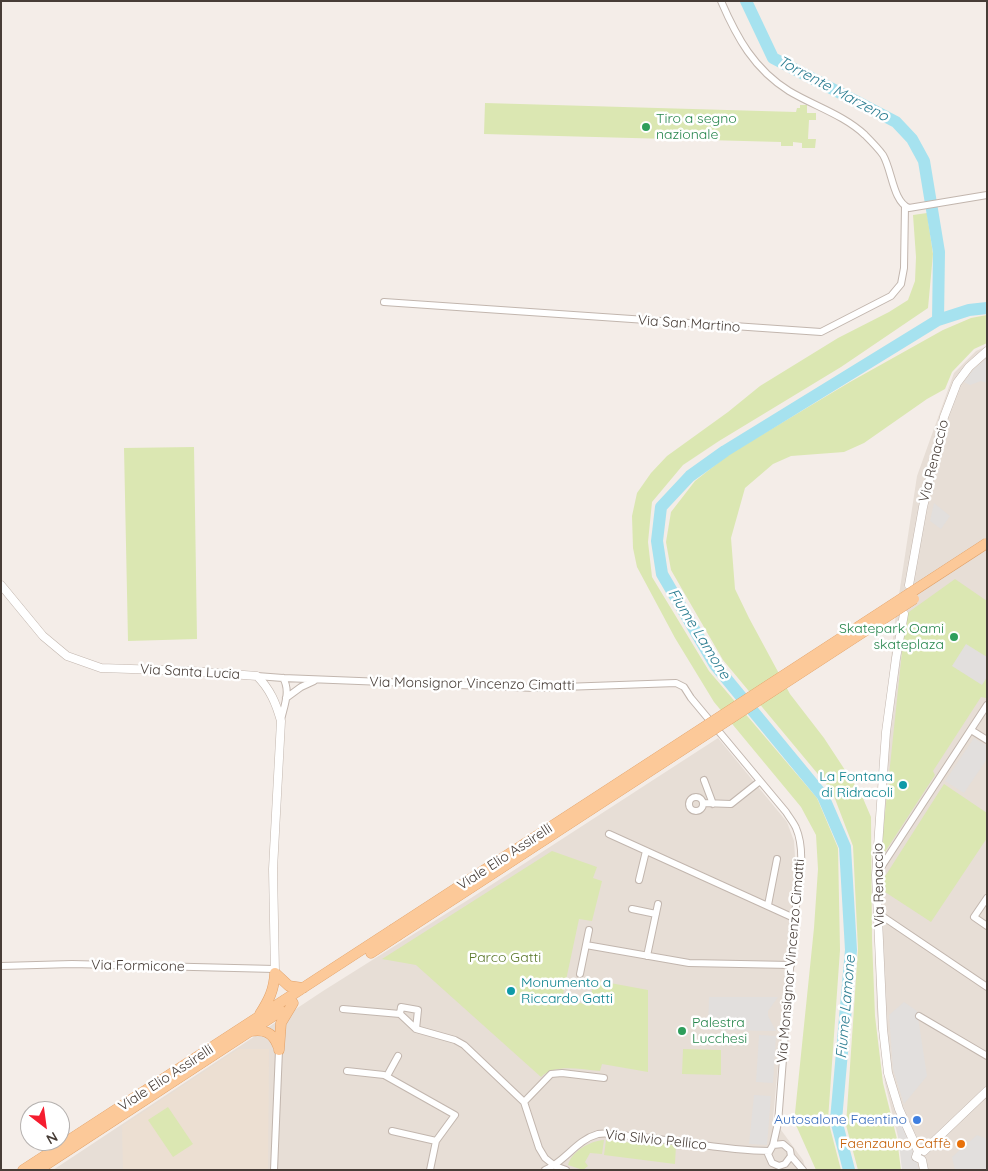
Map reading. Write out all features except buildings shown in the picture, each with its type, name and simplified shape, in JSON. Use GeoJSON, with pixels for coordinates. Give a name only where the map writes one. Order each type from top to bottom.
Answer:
{"type":"FeatureCollection","features":[{"type":"Feature","properties":{"kind":"main road","name":"Viale Elio Assirelli"},"geometry":{"type":"LineString","coordinates":[[38,1170],[250,1032],[395,933],[987,543]]}},
{"type":"Feature","properties":{"kind":"main road","name":"Viale Elio Assirelli"},"geometry":{"type":"LineString","coordinates":[[23,1170],[257,1018],[395,933],[987,552]]}},
{"type":"Feature","properties":{"kind":"main road"},"geometry":{"type":"LineString","coordinates":[[275,971],[289,986],[304,988]]}},
{"type":"Feature","properties":{"kind":"main road"},"geometry":{"type":"LineString","coordinates":[[257,1018],[271,997],[275,971]]}},
{"type":"Feature","properties":{"kind":"main road"},"geometry":{"type":"LineString","coordinates":[[279,1050],[281,1023],[292,1003]]}},
{"type":"Feature","properties":{"kind":"main road"},"geometry":{"type":"LineString","coordinates":[[250,1032],[261,1029],[268,1031],[276,1039],[279,1050]]}},
{"type":"Feature","properties":{"kind":"street","name":"Via San Martino"},"geometry":{"type":"LineString","coordinates":[[384,302],[821,332],[891,296],[901,284],[904,268],[907,207],[897,197],[890,170],[882,154],[864,134],[847,121],[788,90],[756,64],[738,38],[721,2]]}},
{"type":"Feature","properties":{"kind":"street"},"geometry":{"type":"LineString","coordinates":[[907,207],[987,195]]}},
{"type":"Feature","properties":{"kind":"street","name":"Via Renaccio"},"geometry":{"type":"LineString","coordinates":[[909,585],[923,507],[944,417],[957,383],[969,367],[987,351]]}},
{"type":"Feature","properties":{"kind":"street","name":"Via Santa Lucia"},"geometry":{"type":"LineString","coordinates":[[1,585],[43,636],[67,656],[101,668],[191,671],[257,676],[271,693],[281,721],[273,869],[275,971]]}},
{"type":"Feature","properties":{"kind":"street","name":"Via Renaccio"},"geometry":{"type":"LineString","coordinates":[[904,614],[885,738],[876,875],[883,1029],[888,1073],[900,1110],[921,1151]]}},
{"type":"Feature","properties":{"kind":"street","name":"Via Monsignor Vincenzo Cimatti"},"geometry":{"type":"LineString","coordinates":[[257,676],[535,688],[676,683],[684,687],[691,698],[786,812],[797,829],[801,853],[799,887],[794,918],[778,1123],[770,1151]]}},
{"type":"Feature","properties":{"kind":"street"},"geometry":{"type":"LineString","coordinates":[[281,721],[288,688],[283,678]]}},
{"type":"Feature","properties":{"kind":"street","name":"Via Monsignor Vincenzo Cimatti"},"geometry":{"type":"LineString","coordinates":[[286,698],[301,687],[318,680]]}},
{"type":"Feature","properties":{"kind":"street"},"geometry":{"type":"LineString","coordinates":[[876,875],[987,705]]}},
{"type":"Feature","properties":{"kind":"street"},"geometry":{"type":"LineString","coordinates":[[971,730],[987,740]]}},
{"type":"Feature","properties":{"kind":"street"},"geometry":{"type":"LineString","coordinates":[[704,780],[713,804]]}},
{"type":"Feature","properties":{"kind":"street"},"geometry":{"type":"LineString","coordinates":[[703,804],[731,804],[760,781]]}},
{"type":"Feature","properties":{"kind":"street"},"geometry":{"type":"LineString","coordinates":[[610,834],[794,918]]}},
{"type":"Feature","properties":{"kind":"street"},"geometry":{"type":"LineString","coordinates":[[639,880],[646,851]]}},
{"type":"Feature","properties":{"kind":"street"},"geometry":{"type":"LineString","coordinates":[[768,906],[777,858]]}},
{"type":"Feature","properties":{"kind":"street"},"geometry":{"type":"LineString","coordinates":[[987,898],[974,917],[987,926]]}},
{"type":"Feature","properties":{"kind":"street"},"geometry":{"type":"LineString","coordinates":[[646,956],[658,904]]}},
{"type":"Feature","properties":{"kind":"street"},"geometry":{"type":"LineString","coordinates":[[632,909],[656,914]]}},
{"type":"Feature","properties":{"kind":"street"},"geometry":{"type":"LineString","coordinates":[[879,914],[987,986]]}},
{"type":"Feature","properties":{"kind":"street"},"geometry":{"type":"LineString","coordinates":[[580,974],[589,930]]}},
{"type":"Feature","properties":{"kind":"street"},"geometry":{"type":"LineString","coordinates":[[586,945],[689,963],[791,965]]}},
{"type":"Feature","properties":{"kind":"street","name":"Via Formicone"},"geometry":{"type":"LineString","coordinates":[[1,966],[72,964],[275,971]]}},
{"type":"Feature","properties":{"kind":"street"},"geometry":{"type":"LineString","coordinates":[[400,1014],[401,1007],[418,1010],[416,1029]]}},
{"type":"Feature","properties":{"kind":"street"},"geometry":{"type":"LineString","coordinates":[[343,1009],[400,1014],[416,1029],[455,1040],[464,1045],[524,1102],[539,1148],[545,1158],[555,1166],[566,1170]]}},
{"type":"Feature","properties":{"kind":"street"},"geometry":{"type":"LineString","coordinates":[[919,1016],[987,1056]]}},
{"type":"Feature","properties":{"kind":"street"},"geometry":{"type":"LineString","coordinates":[[274,1170],[279,1050]]}},
{"type":"Feature","properties":{"kind":"street"},"geometry":{"type":"LineString","coordinates":[[387,1076],[398,1056]]}},
{"type":"Feature","properties":{"kind":"street"},"geometry":{"type":"LineString","coordinates":[[347,1071],[387,1076],[455,1115],[436,1141],[430,1170]]}},
{"type":"Feature","properties":{"kind":"street"},"geometry":{"type":"LineString","coordinates":[[524,1102],[551,1074],[562,1073],[604,1078]]}},
{"type":"Feature","properties":{"kind":"street"},"geometry":{"type":"LineString","coordinates":[[924,1170],[922,1160],[926,1156],[921,1151],[987,1091]]}},
{"type":"Feature","properties":{"kind":"street","name":"Via Monsignor Vincenzo Cimatti"},"geometry":{"type":"LineString","coordinates":[[778,1123],[783,1144],[790,1150],[791,1156],[803,1170]]}},
{"type":"Feature","properties":{"kind":"street"},"geometry":{"type":"LineString","coordinates":[[392,1131],[436,1141]]}},
{"type":"Feature","properties":{"kind":"street","name":"Via Silvio Pellico"},"geometry":{"type":"LineString","coordinates":[[545,1170],[555,1166],[578,1144],[599,1134],[660,1138],[748,1151],[770,1151]]}},
{"type":"Feature","properties":{"kind":"street"},"geometry":{"type":"LineString","coordinates":[[783,1144],[770,1151],[775,1167],[785,1164],[791,1156]]}},
{"type":"Feature","properties":{"kind":"shaded area"},"geometry":{"type":"Polygon","coordinates":[[[987,346],[987,1170],[906,1170],[885,1083],[877,1016],[874,917],[874,840],[894,628],[917,476],[954,373],[976,351],[987,346]]]}},
{"type":"Feature","properties":{"kind":"shaded area"},"geometry":{"type":"Polygon","coordinates":[[[987,358],[987,383],[981,381],[970,385],[964,382],[973,370],[987,358]]]}},
{"type":"Feature","properties":{"kind":"shaded area"},"geometry":{"type":"Polygon","coordinates":[[[934,503],[950,516],[941,529],[930,521],[934,503]]]}},
{"type":"Feature","properties":{"kind":"shaded area"},"geometry":{"type":"Polygon","coordinates":[[[966,644],[987,657],[987,677],[982,685],[952,666],[966,644]]]}},
{"type":"Feature","properties":{"kind":"shaded area"},"geometry":{"type":"Polygon","coordinates":[[[718,738],[787,822],[794,841],[796,873],[773,1119],[803,1160],[806,1170],[53,1170],[323,991],[471,898],[718,738]]]}},
{"type":"Feature","properties":{"kind":"shaded area"},"geometry":{"type":"Polygon","coordinates":[[[974,738],[987,746],[987,759],[964,793],[945,781],[974,738]]]}},
{"type":"Feature","properties":{"kind":"shaded area"},"geometry":{"type":"Polygon","coordinates":[[[709,997],[778,997],[768,1011],[768,1016],[776,1031],[708,1030],[709,997]]]}},
{"type":"Feature","properties":{"kind":"shaded area"},"geometry":{"type":"Polygon","coordinates":[[[904,1002],[917,1011],[927,1076],[904,1104],[893,1069],[889,1015],[904,1002]]]}},
{"type":"Feature","properties":{"kind":"shaded area"},"geometry":{"type":"Polygon","coordinates":[[[759,1035],[776,1036],[773,1083],[756,1082],[759,1035]]]}},
{"type":"Feature","properties":{"kind":"shaded area"},"geometry":{"type":"Polygon","coordinates":[[[238,1049],[269,1049],[268,1170],[123,1170],[122,1126],[238,1049]]]}},
{"type":"Feature","properties":{"kind":"shaded area"},"geometry":{"type":"Polygon","coordinates":[[[754,1095],[771,1096],[767,1145],[749,1144],[754,1095]]]}},
{"type":"Feature","properties":{"kind":"shaded area"},"geometry":{"type":"Polygon","coordinates":[[[901,1123],[919,1170],[902,1170],[897,1125],[901,1123]]]}},
{"type":"Feature","properties":{"kind":"shaded area"},"geometry":{"type":"Polygon","coordinates":[[[977,1135],[987,1139],[987,1170],[955,1170],[952,1157],[977,1135]]]}},
{"type":"Feature","properties":{"kind":"green space","name":"Tiro a segno nazionale"},"geometry":{"type":"Polygon","coordinates":[[[485,103],[796,112],[800,105],[807,105],[807,113],[816,113],[816,120],[809,120],[808,139],[816,139],[815,148],[802,148],[802,143],[793,142],[793,146],[781,146],[781,142],[484,134],[485,103]]]}},
{"type":"Feature","properties":{"kind":"green space"},"geometry":{"type":"Polygon","coordinates":[[[927,213],[933,254],[928,308],[841,367],[683,465],[652,502],[648,542],[652,577],[709,671],[817,798],[838,848],[840,950],[828,1120],[841,1170],[816,1170],[795,1123],[795,1113],[814,928],[818,869],[816,835],[801,807],[714,702],[675,638],[637,567],[633,548],[632,516],[637,493],[651,473],[667,456],[728,412],[760,386],[838,338],[908,300],[915,281],[916,257],[913,215],[927,213]]]}},
{"type":"Feature","properties":{"kind":"green space"},"geometry":{"type":"Polygon","coordinates":[[[987,315],[987,343],[974,349],[952,372],[945,389],[927,399],[864,443],[844,452],[791,456],[773,464],[745,488],[731,538],[735,589],[749,618],[790,694],[824,738],[862,796],[871,817],[875,1016],[883,1083],[897,1139],[901,1170],[858,1170],[846,1125],[858,949],[853,846],[832,791],[723,660],[671,570],[666,542],[671,512],[695,481],[728,455],[850,382],[943,330],[971,318],[987,315]]]}},
{"type":"Feature","properties":{"kind":"green space"},"geometry":{"type":"Polygon","coordinates":[[[194,447],[197,639],[128,641],[124,448],[194,447]]]}},
{"type":"Feature","properties":{"kind":"green space"},"geometry":{"type":"Polygon","coordinates":[[[955,579],[987,601],[987,696],[986,698],[981,697],[933,771],[935,775],[883,855],[881,851],[906,614],[955,579]]]}},
{"type":"Feature","properties":{"kind":"green space"},"geometry":{"type":"Polygon","coordinates":[[[944,784],[987,813],[987,838],[931,922],[885,892],[884,878],[944,784]]]}},
{"type":"Feature","properties":{"kind":"green space","name":"Parco Gatti"},"geometry":{"type":"Polygon","coordinates":[[[552,851],[597,867],[593,878],[602,881],[592,921],[579,919],[562,999],[589,1005],[594,980],[648,990],[648,1072],[602,1064],[600,1071],[561,1069],[554,1070],[541,1077],[416,965],[382,959],[552,851]]]}},
{"type":"Feature","properties":{"kind":"green space"},"geometry":{"type":"Polygon","coordinates":[[[683,1049],[721,1050],[721,1075],[682,1074],[683,1049]]]}},
{"type":"Feature","properties":{"kind":"green space"},"geometry":{"type":"Polygon","coordinates":[[[168,1107],[193,1144],[173,1157],[148,1120],[168,1107]]]}},
{"type":"Feature","properties":{"kind":"green space"},"geometry":{"type":"Polygon","coordinates":[[[604,1140],[602,1154],[590,1153],[585,1162],[588,1166],[583,1170],[568,1165],[577,1151],[593,1142],[604,1140]]]}},
{"type":"Feature","properties":{"kind":"green space"},"geometry":{"type":"Polygon","coordinates":[[[606,1140],[643,1144],[643,1148],[644,1142],[676,1145],[675,1164],[604,1155],[606,1140]]]}},
{"type":"Feature","properties":{"kind":"waterway","name":"Torrente Marzeno"},"geometry":{"type":"LineString","coordinates":[[746,1],[773,58],[896,122],[912,139],[924,161],[939,252],[938,320]]}},
{"type":"Feature","properties":{"kind":"waterway","name":"Fiume Lamone"},"geometry":{"type":"LineString","coordinates":[[849,1170],[836,1120],[851,950],[845,847],[823,796],[715,665],[662,574],[657,541],[661,507],[690,476],[725,451],[938,320],[969,310],[987,308]]}},
{"type":"Feature","properties":{"kind":"place","name":"Tiro a segno nazionale"},"geometry":{"type":"Point","coordinates":[646,127]}},
{"type":"Feature","properties":{"kind":"place","name":"Skatepark Oami skateplaza"},"geometry":{"type":"Point","coordinates":[954,637]}},
{"type":"Feature","properties":{"kind":"place","name":"La Fontana di Ridracoli"},"geometry":{"type":"Point","coordinates":[903,785]}},
{"type":"Feature","properties":{"kind":"place","name":"Monumento a Riccardo Gatti"},"geometry":{"type":"Point","coordinates":[511,991]}},
{"type":"Feature","properties":{"kind":"place","name":"Palestra Lucchesi"},"geometry":{"type":"Point","coordinates":[682,1031]}},
{"type":"Feature","properties":{"kind":"place","name":"Autosalone Faentino"},"geometry":{"type":"Point","coordinates":[917,1120]}},
{"type":"Feature","properties":{"kind":"place","name":"Faenzauno Caffè"},"geometry":{"type":"Point","coordinates":[961,1144]}}]}
